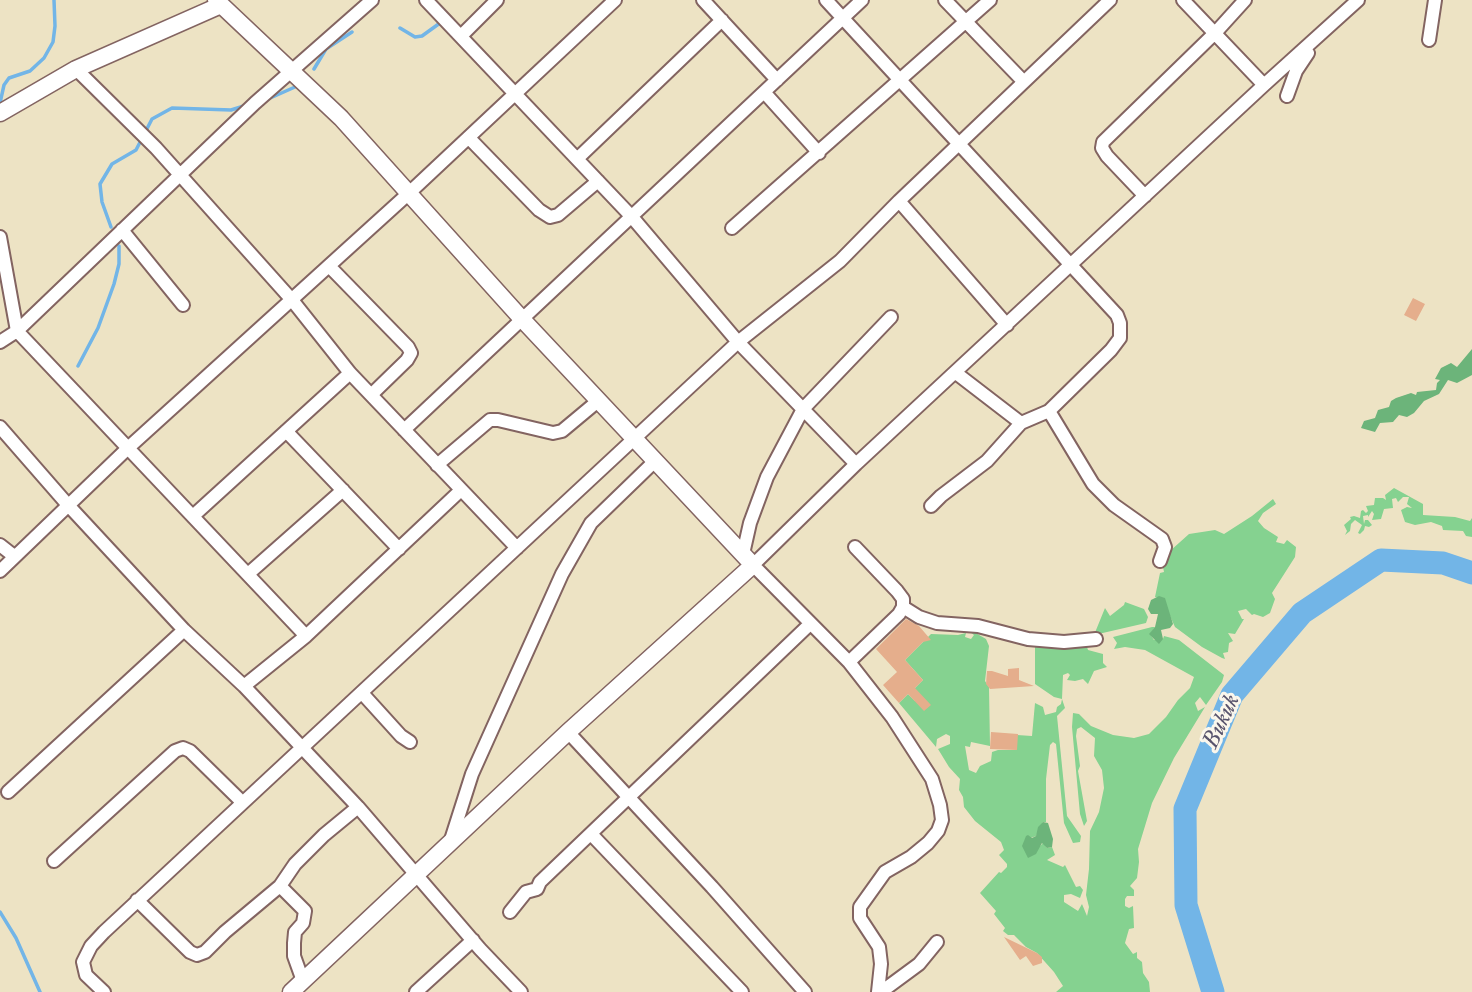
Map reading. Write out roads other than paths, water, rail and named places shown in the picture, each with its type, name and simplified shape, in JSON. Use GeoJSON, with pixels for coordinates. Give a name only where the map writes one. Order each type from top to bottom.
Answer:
{"type":"FeatureCollection","features":[{"type":"Feature","properties":{"kind":"street"},"geometry":{"type":"LineString","coordinates":[[0,342],[17,331],[179,175],[372,0]]}},
{"type":"Feature","properties":{"kind":"street"},"geometry":{"type":"LineString","coordinates":[[426,0],[578,158],[738,342],[856,464]]}},
{"type":"Feature","properties":{"kind":"street"},"geometry":{"type":"LineString","coordinates":[[461,36],[497,0]]}},
{"type":"Feature","properties":{"kind":"street"},"geometry":{"type":"LineString","coordinates":[[0,570],[128,448],[469,138],[615,0]]}},
{"type":"Feature","properties":{"kind":"street"},"geometry":{"type":"LineString","coordinates":[[703,0],[778,80]]}},
{"type":"Feature","properties":{"kind":"street"},"geometry":{"type":"LineString","coordinates":[[826,0],[961,143],[1117,315],[1120,338],[1111,350],[1049,411],[1020,423],[987,461],[931,506]]}},
{"type":"Feature","properties":{"kind":"street"},"geometry":{"type":"LineString","coordinates":[[404,430],[862,0]]}},
{"type":"Feature","properties":{"kind":"street"},"geometry":{"type":"LineString","coordinates":[[945,0],[1024,82]]}},
{"type":"Feature","properties":{"kind":"street"},"geometry":{"type":"LineString","coordinates":[[732,228],[990,0]]}},
{"type":"Feature","properties":{"kind":"street"},"geometry":{"type":"LineString","coordinates":[[104,992],[86,975],[83,962],[91,946],[137,900],[303,749],[738,342],[840,261],[1110,0]]}},
{"type":"Feature","properties":{"kind":"street"},"geometry":{"type":"LineString","coordinates":[[1184,0],[1264,85]]}},
{"type":"Feature","properties":{"kind":"street"},"geometry":{"type":"LineString","coordinates":[[1145,196],[1107,156],[1102,148],[1103,142],[1216,32],[1245,0]]}},
{"type":"Feature","properties":{"kind":"street"},"geometry":{"type":"LineString","coordinates":[[297,987],[748,560],[956,373],[1358,0]]}},
{"type":"Feature","properties":{"kind":"street"},"geometry":{"type":"LineString","coordinates":[[1429,40],[1435,0]]}},
{"type":"Feature","properties":{"kind":"street"},"geometry":{"type":"LineString","coordinates":[[0,113],[76,69],[221,2],[341,118],[598,401],[849,662],[892,717],[932,779],[942,820],[938,831],[911,857],[884,872],[860,907],[860,918],[879,947],[880,992]]}},
{"type":"Feature","properties":{"kind":"street"},"geometry":{"type":"LineString","coordinates":[[578,158],[722,20]]}},
{"type":"Feature","properties":{"kind":"street"},"geometry":{"type":"LineString","coordinates":[[1287,96],[1296,71],[1325,30]]}},
{"type":"Feature","properties":{"kind":"street"},"geometry":{"type":"LineString","coordinates":[[76,69],[143,135],[292,300],[350,373],[517,548]]}},
{"type":"Feature","properties":{"kind":"street"},"geometry":{"type":"LineString","coordinates":[[764,92],[819,153]]}},
{"type":"Feature","properties":{"kind":"street"},"geometry":{"type":"LineString","coordinates":[[469,138],[539,210],[550,216],[558,215],[598,181]]}},
{"type":"Feature","properties":{"kind":"street"},"geometry":{"type":"LineString","coordinates":[[900,201],[1007,325]]}},
{"type":"Feature","properties":{"kind":"street"},"geometry":{"type":"LineString","coordinates":[[120,231],[183,305]]}},
{"type":"Feature","properties":{"kind":"street"},"geometry":{"type":"LineString","coordinates":[[0,237],[17,331],[306,636]]}},
{"type":"Feature","properties":{"kind":"street"},"geometry":{"type":"LineString","coordinates":[[329,266],[411,353],[371,394]]}},
{"type":"Feature","properties":{"kind":"street"},"geometry":{"type":"LineString","coordinates":[[748,560],[750,523],[767,477],[803,409],[891,317]]}},
{"type":"Feature","properties":{"kind":"street"},"geometry":{"type":"LineString","coordinates":[[193,516],[350,373]]}},
{"type":"Feature","properties":{"kind":"street"},"geometry":{"type":"LineString","coordinates":[[956,373],[1020,423]]}},
{"type":"Feature","properties":{"kind":"street"},"geometry":{"type":"LineString","coordinates":[[437,465],[490,420],[553,433],[562,431],[598,401]]}},
{"type":"Feature","properties":{"kind":"street"},"geometry":{"type":"LineString","coordinates":[[1049,411],[1093,484],[1114,505],[1162,539],[1165,547],[1160,561]]}},
{"type":"Feature","properties":{"kind":"street"},"geometry":{"type":"LineString","coordinates":[[0,427],[68,505],[184,629],[244,686],[358,807],[473,940],[522,992]]}},
{"type":"Feature","properties":{"kind":"street"},"geometry":{"type":"LineString","coordinates":[[286,431],[398,549]]}},
{"type":"Feature","properties":{"kind":"street"},"geometry":{"type":"LineString","coordinates":[[450,843],[472,774],[562,574],[590,523],[655,461]]}},
{"type":"Feature","properties":{"kind":"street"},"geometry":{"type":"LineString","coordinates":[[248,574],[343,490]]}},
{"type":"Feature","properties":{"kind":"street"},"geometry":{"type":"LineString","coordinates":[[244,686],[306,636],[461,490]]}},
{"type":"Feature","properties":{"kind":"street"},"geometry":{"type":"LineString","coordinates":[[0,545],[14,556]]}},
{"type":"Feature","properties":{"kind":"street"},"geometry":{"type":"LineString","coordinates":[[849,662],[903,607],[903,599],[897,591],[855,547]]}},
{"type":"Feature","properties":{"kind":"street"},"geometry":{"type":"LineString","coordinates":[[903,607],[919,617],[937,623],[978,626],[1028,639],[1064,642],[1096,639]]}},
{"type":"Feature","properties":{"kind":"street"},"geometry":{"type":"LineString","coordinates":[[510,912],[526,892],[537,889],[540,882],[810,624]]}},
{"type":"Feature","properties":{"kind":"street"},"geometry":{"type":"LineString","coordinates":[[8,792],[184,629]]}},
{"type":"Feature","properties":{"kind":"street"},"geometry":{"type":"LineString","coordinates":[[362,693],[401,736],[410,742]]}},
{"type":"Feature","properties":{"kind":"street"},"geometry":{"type":"LineString","coordinates":[[568,732],[805,992]]}},
{"type":"Feature","properties":{"kind":"street"},"geometry":{"type":"LineString","coordinates":[[54,861],[175,751],[183,748],[190,751],[242,802]]}},
{"type":"Feature","properties":{"kind":"street"},"geometry":{"type":"LineString","coordinates":[[137,900],[190,952],[197,955],[205,952],[280,886],[295,864],[358,807]]}},
{"type":"Feature","properties":{"kind":"street"},"geometry":{"type":"LineString","coordinates":[[592,835],[742,992]]}},
{"type":"Feature","properties":{"kind":"street"},"geometry":{"type":"LineString","coordinates":[[280,886],[304,911],[303,923],[295,932],[297,987]]}},
{"type":"Feature","properties":{"kind":"street"},"geometry":{"type":"LineString","coordinates":[[416,992],[473,940]]}},
{"type":"Feature","properties":{"kind":"street"},"geometry":{"type":"LineString","coordinates":[[880,992],[919,964],[937,942]]}},
{"type":"Feature","properties":{"kind":"waterway"},"geometry":{"type":"LineString","coordinates":[[0,103],[4,85],[9,78],[30,71],[44,58],[53,42],[54,0]]}},
{"type":"Feature","properties":{"kind":"waterway"},"geometry":{"type":"LineString","coordinates":[[400,28],[415,37],[422,36],[440,23]]}},
{"type":"Feature","properties":{"kind":"waterway"},"geometry":{"type":"LineString","coordinates":[[314,69],[326,49],[352,32]]}},
{"type":"Feature","properties":{"kind":"waterway"},"geometry":{"type":"LineString","coordinates":[[268,99],[295,87]]}},
{"type":"Feature","properties":{"kind":"waterway"},"geometry":{"type":"LineString","coordinates":[[111,227],[102,202],[100,184],[112,164],[136,150],[152,119],[172,108],[231,110],[247,105]]}},
{"type":"Feature","properties":{"kind":"waterway"},"geometry":{"type":"LineString","coordinates":[[78,366],[98,328],[114,284],[119,264],[119,246]]}},
{"type":"Feature","properties":{"kind":"waterway","name":"Bukuk"},"geometry":{"type":"LineString","coordinates":[[1213,992],[1186,905],[1185,809],[1232,695],[1302,613],[1381,560],[1443,563],[1472,573]]}},
{"type":"Feature","properties":{"kind":"waterway"},"geometry":{"type":"LineString","coordinates":[[0,912],[16,938],[40,992]]}}]}
